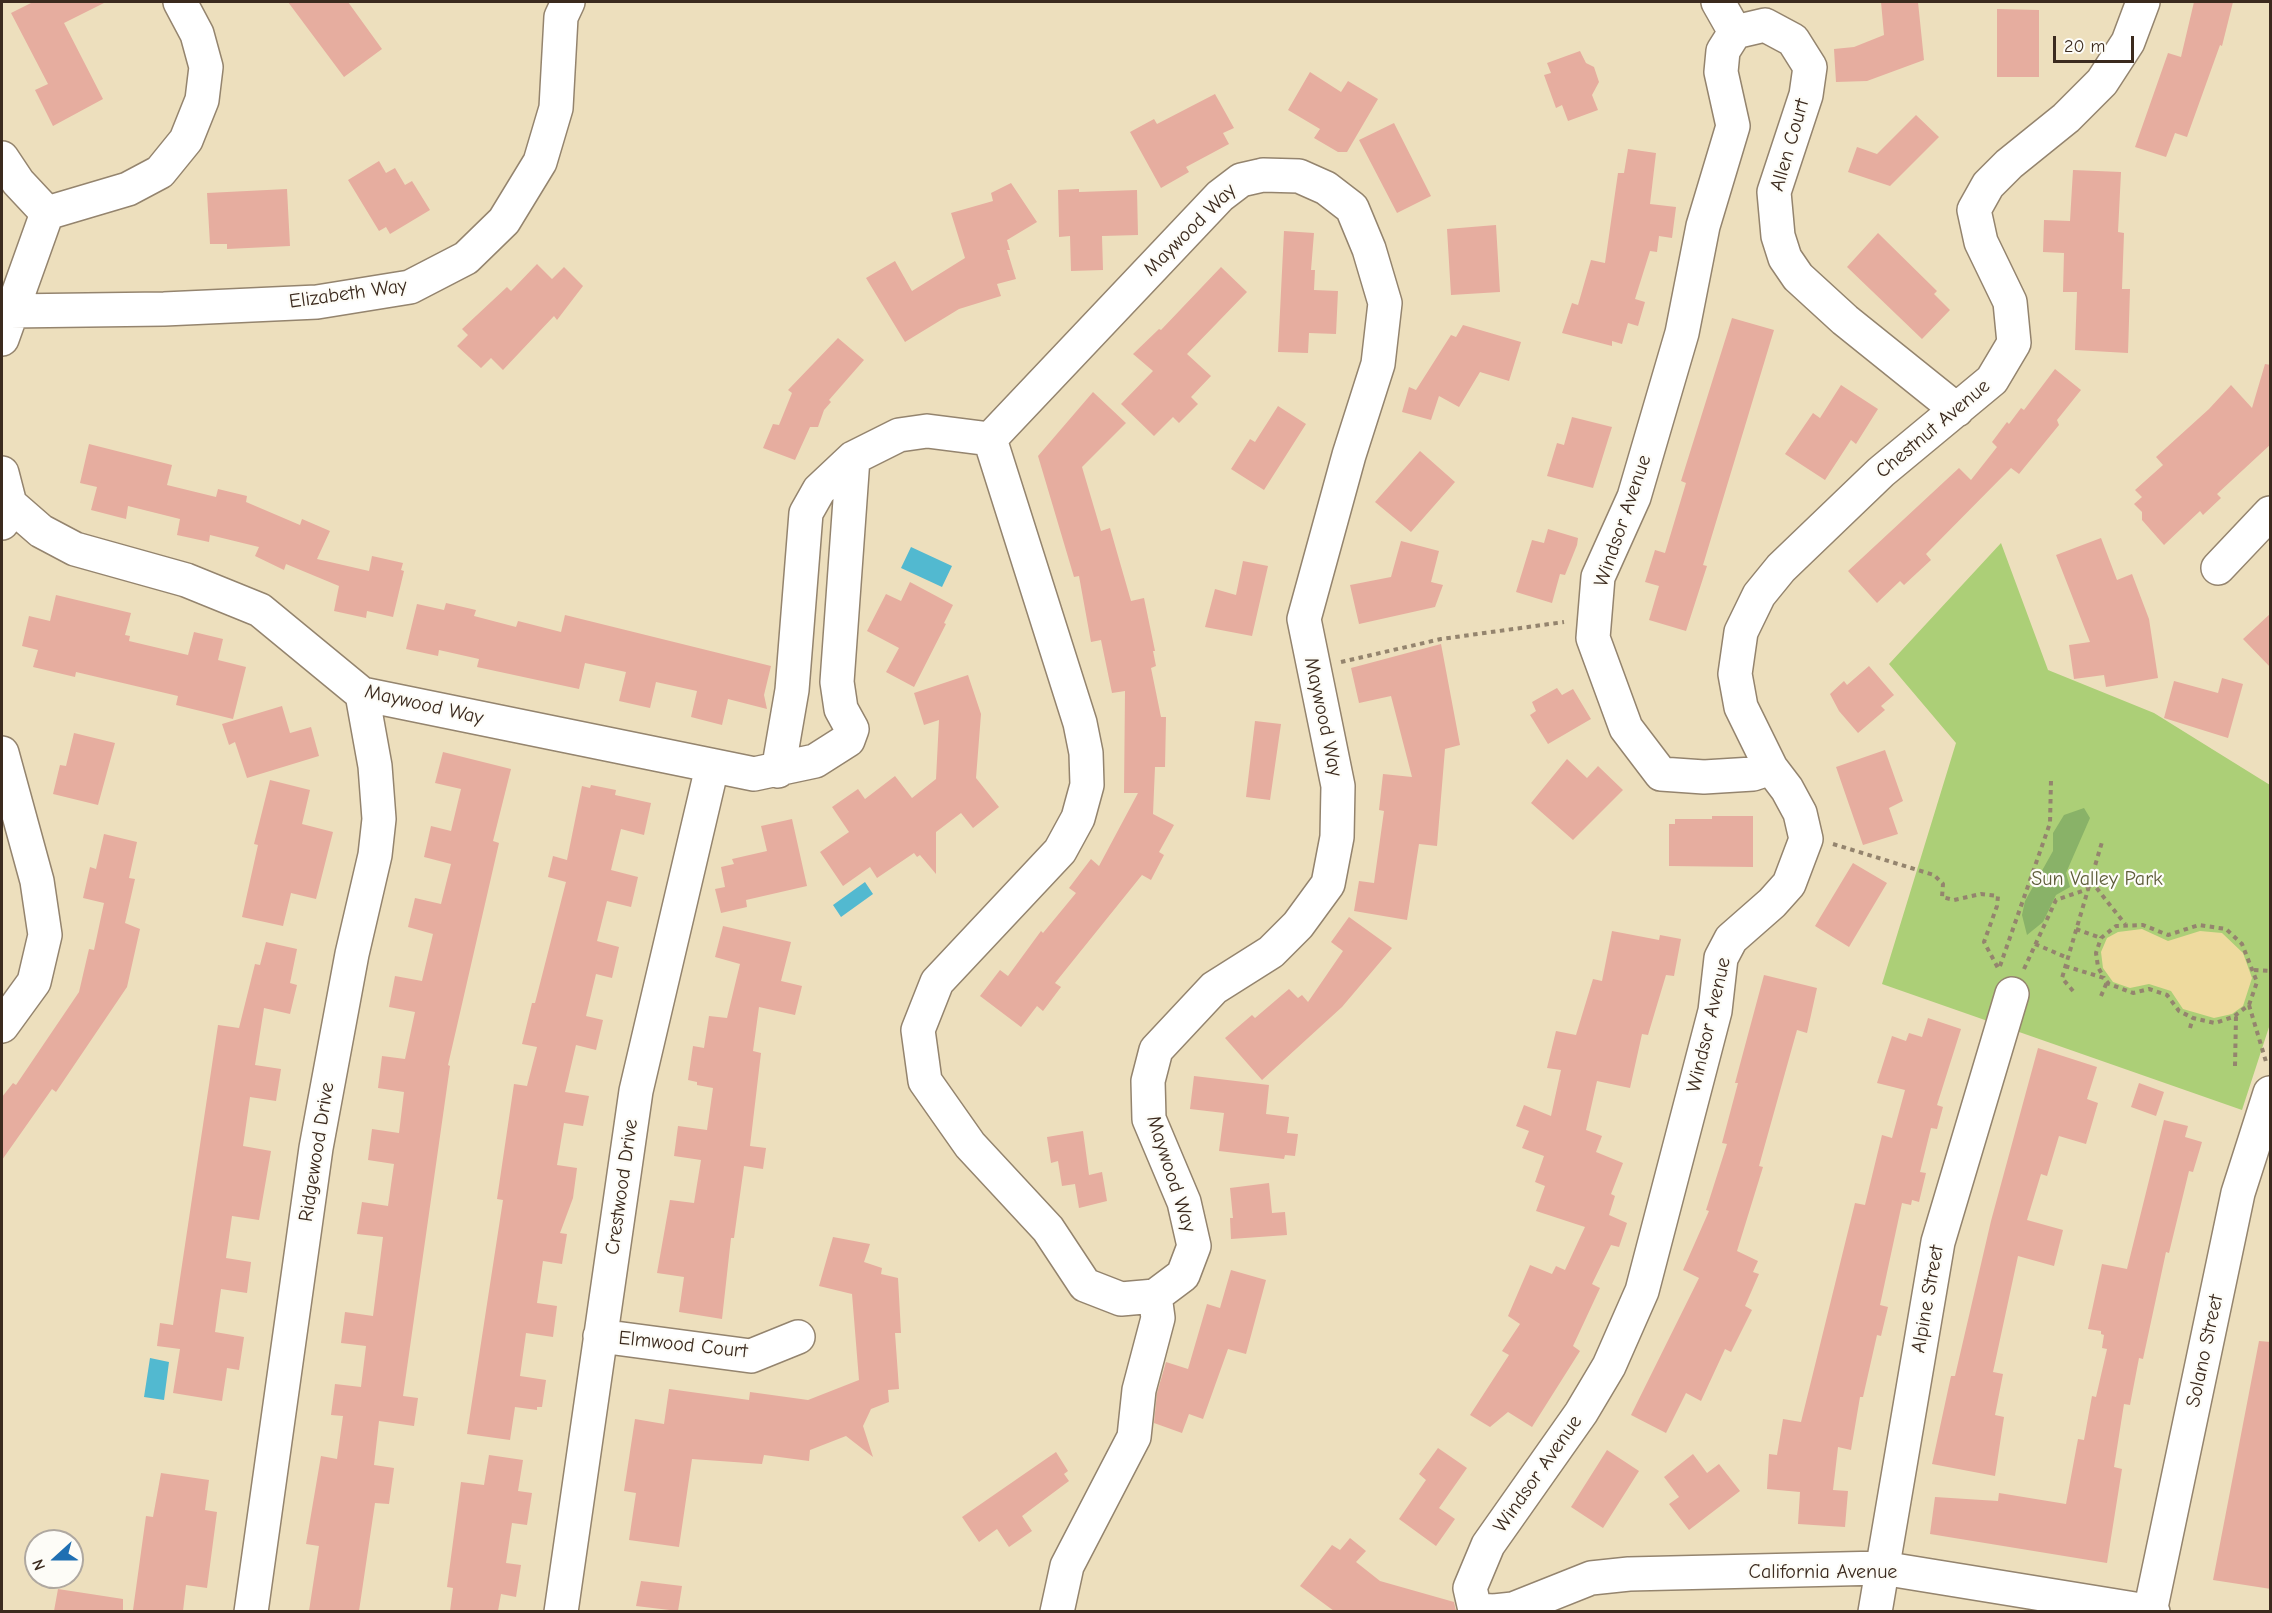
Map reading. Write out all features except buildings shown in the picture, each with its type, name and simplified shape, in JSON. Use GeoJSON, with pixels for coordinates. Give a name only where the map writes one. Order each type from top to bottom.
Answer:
{"type":"FeatureCollection","features":[{"type":"Feature","properties":{"kind":"street"},"geometry":{"type":"LineString","coordinates":[[48,213],[102,198],[160,172],[186,140],[202,100],[206,67],[197,34],[180,2]]}},
{"type":"Feature","properties":{"kind":"street","name":"Elizabeth Way"},"geometry":{"type":"LineString","coordinates":[[6,325],[164,309],[317,302],[410,287],[466,258],[504,221],[540,162],[556,108],[561,17],[568,2]]}},
{"type":"Feature","properties":{"kind":"street"},"geometry":{"type":"LineString","coordinates":[[1718,2],[1735,32]]}},
{"type":"Feature","properties":{"kind":"street","name":"Chestnut Avenue"},"geometry":{"type":"LineString","coordinates":[[1771,768],[1741,706],[1736,674],[1741,632],[1759,595],[1781,568],[1881,472],[1992,380],[2014,343],[2010,302],[1981,242],[1974,210],[1988,185],[2009,164],[2066,118],[2102,82],[2128,42],[2143,2]]}},
{"type":"Feature","properties":{"kind":"street","name":"Allen Court"},"geometry":{"type":"LineString","coordinates":[[1735,32],[1765,25],[1793,40],[1810,67],[1806,95],[1774,192],[1778,236],[1785,258],[1798,277],[1845,320],[1957,410]]}},
{"type":"Feature","properties":{"kind":"street","name":"Windsor Avenue"},"geometry":{"type":"LineString","coordinates":[[1735,32],[1723,51],[1721,72],[1733,126],[1704,226],[1682,333],[1637,486],[1598,577],[1593,638],[1626,728],[1661,774],[1704,777],[1753,774],[1771,768]]}},
{"type":"Feature","properties":{"kind":"street"},"geometry":{"type":"LineString","coordinates":[[2,158],[18,182],[48,213]]}},
{"type":"Feature","properties":{"kind":"street","name":"Maywood Way"},"geometry":{"type":"LineString","coordinates":[[990,439],[1220,196],[1241,180],[1263,175],[1299,176],[1326,188],[1352,208],[1369,249],[1385,303],[1378,364],[1349,455],[1304,619],[1312,669],[1338,786],[1337,837],[1329,884],[1298,925],[1271,952],[1214,988],[1156,1050],[1148,1081],[1149,1119],[1184,1202],[1194,1246],[1183,1275],[1155,1296]]}},
{"type":"Feature","properties":{"kind":"street"},"geometry":{"type":"LineString","coordinates":[[6,325],[48,213]]}},
{"type":"Feature","properties":{"kind":"street"},"geometry":{"type":"LineString","coordinates":[[778,771],[792,690],[806,513],[819,490],[853,458],[899,435],[927,431],[990,439],[1080,723],[1086,753],[1087,785],[1078,818],[1060,851],[937,982],[918,1030],[925,1081],[970,1145],[1048,1229],[1085,1285],[1121,1299],[1155,1296],[1158,1318],[1139,1390],[1134,1437],[1067,1566],[1057,1611]]}},
{"type":"Feature","properties":{"kind":"street","name":"Maywood Way"},"geometry":{"type":"LineString","coordinates":[[4,501],[41,531],[75,549],[186,580],[260,610],[362,694],[754,774],[778,771],[815,761],[848,740],[852,729],[841,709],[837,682],[853,458]]}},
{"type":"Feature","properties":{"kind":"street"},"geometry":{"type":"LineString","coordinates":[[2218,568],[2271,513]]}},
{"type":"Feature","properties":{"kind":"street","name":"Ridgewood Drive"},"geometry":{"type":"LineString","coordinates":[[251,1611],[315,1148],[352,954],[375,855],[380,819],[375,766],[362,694]]}},
{"type":"Feature","properties":{"kind":"street"},"geometry":{"type":"LineString","coordinates":[[2,753],[37,880],[45,935],[34,982],[2,1026]]}},
{"type":"Feature","properties":{"kind":"street","name":"Crestwood Drive"},"geometry":{"type":"LineString","coordinates":[[561,1611],[636,1091],[712,767]]}},
{"type":"Feature","properties":{"kind":"street"},"geometry":{"type":"LineString","coordinates":[[1771,768],[1787,789],[1800,813],[1806,839]]}},
{"type":"Feature","properties":{"kind":"street","name":"Windsor Avenue"},"geometry":{"type":"LineString","coordinates":[[1531,1602],[1513,1609],[1475,1610],[1470,1588],[1488,1545],[1581,1413],[1603,1376],[1633,1313],[1642,1291],[1715,1011],[1721,958],[1731,939],[1772,903],[1789,884],[1806,839]]}},
{"type":"Feature","properties":{"kind":"street","name":"Alpine Street"},"geometry":{"type":"LineString","coordinates":[[1875,1611],[1938,1242],[2012,994]]}},
{"type":"Feature","properties":{"kind":"street","name":"Solano Street"},"geometry":{"type":"LineString","coordinates":[[2151,1611],[2238,1193],[2269,1080]]}},
{"type":"Feature","properties":{"kind":"street","name":"Elmwood Court"},"geometry":{"type":"LineString","coordinates":[[600,1336],[750,1356],[798,1337]]}},
{"type":"Feature","properties":{"kind":"street","name":"California Avenue"},"geometry":{"type":"LineString","coordinates":[[1531,1602],[1591,1578],[1620,1575],[1882,1568],[2151,1611]]}},
{"type":"Feature","properties":{"kind":"path"},"geometry":{"type":"LineString","coordinates":[[1312,669],[1442,639],[1594,618]]}},
{"type":"Feature","properties":{"kind":"path"},"geometry":{"type":"LineString","coordinates":[[1806,839],[1825,842],[1934,875],[1943,884],[1942,897],[1954,900],[1981,894],[1998,896],[1997,906],[1984,942],[1999,970],[2050,823],[2051,780]]}},
{"type":"Feature","properties":{"kind":"path"},"geometry":{"type":"LineString","coordinates":[[2073,991],[2062,978],[2102,842]]}},
{"type":"Feature","properties":{"kind":"path"},"geometry":{"type":"LineString","coordinates":[[2091,881],[2126,925]]}},
{"type":"Feature","properties":{"kind":"path"},"geometry":{"type":"LineString","coordinates":[[2012,994],[2056,900],[2088,889]]}},
{"type":"Feature","properties":{"kind":"path"},"geometry":{"type":"LineString","coordinates":[[2066,966],[2106,980],[2133,993],[2149,988],[2167,995],[2179,1011],[2193,1018],[2215,1023],[2236,1015],[2249,1005],[2257,982],[2242,944],[2226,929],[2199,925],[2168,935],[2144,925],[2126,925],[2116,926],[2101,938],[2096,954],[2098,967],[2106,980],[2101,996]]}},
{"type":"Feature","properties":{"kind":"path"},"geometry":{"type":"LineString","coordinates":[[2076,929],[2101,938]]}},
{"type":"Feature","properties":{"kind":"path"},"geometry":{"type":"LineString","coordinates":[[2035,944],[2068,958]]}},
{"type":"Feature","properties":{"kind":"path"},"geometry":{"type":"LineString","coordinates":[[2254,970],[2271,970]]}},
{"type":"Feature","properties":{"kind":"path"},"geometry":{"type":"LineString","coordinates":[[2249,1005],[2269,1080]]}},
{"type":"Feature","properties":{"kind":"path"},"geometry":{"type":"LineString","coordinates":[[2235,1066],[2236,1015]]}},
{"type":"Feature","properties":{"kind":"path"},"geometry":{"type":"LineString","coordinates":[[2190,1028],[2193,1018]]}},
{"type":"Feature","properties":{"kind":"green space","name":"Sun Valley Park"},"geometry":{"type":"Polygon","coordinates":[[[2001,543],[2048,670],[2154,713],[2270,785],[2270,1024],[2242,1110],[1882,984],[1956,743],[1889,664],[2001,543]]]}},
{"type":"Feature","properties":{"kind":"green space"},"geometry":{"type":"Polygon","coordinates":[[[2084,808],[2090,818],[2066,873],[2070,887],[2056,895],[2043,922],[2027,935],[2022,915],[2025,901],[2053,851],[2053,833],[2064,815],[2084,808]]]}},
{"type":"Feature","properties":{"kind":"sand"},"geometry":{"type":"Polygon","coordinates":[[[2142,929],[2168,941],[2200,931],[2222,933],[2243,953],[2252,978],[2243,1006],[2232,1014],[2214,1018],[2183,1009],[2171,991],[2149,984],[2130,988],[2113,982],[2103,968],[2101,952],[2107,938],[2118,932],[2142,929]]]}},
{"type":"Feature","properties":{"kind":"water"},"geometry":{"type":"Polygon","coordinates":[[[911,547],[952,566],[942,587],[901,568],[911,547]]]}},
{"type":"Feature","properties":{"kind":"water"},"geometry":{"type":"Polygon","coordinates":[[[865,882],[873,894],[841,917],[833,905],[865,882]]]}},
{"type":"Feature","properties":{"kind":"water"},"geometry":{"type":"Polygon","coordinates":[[[150,1358],[169,1362],[164,1400],[144,1397],[150,1358]]]}}]}
